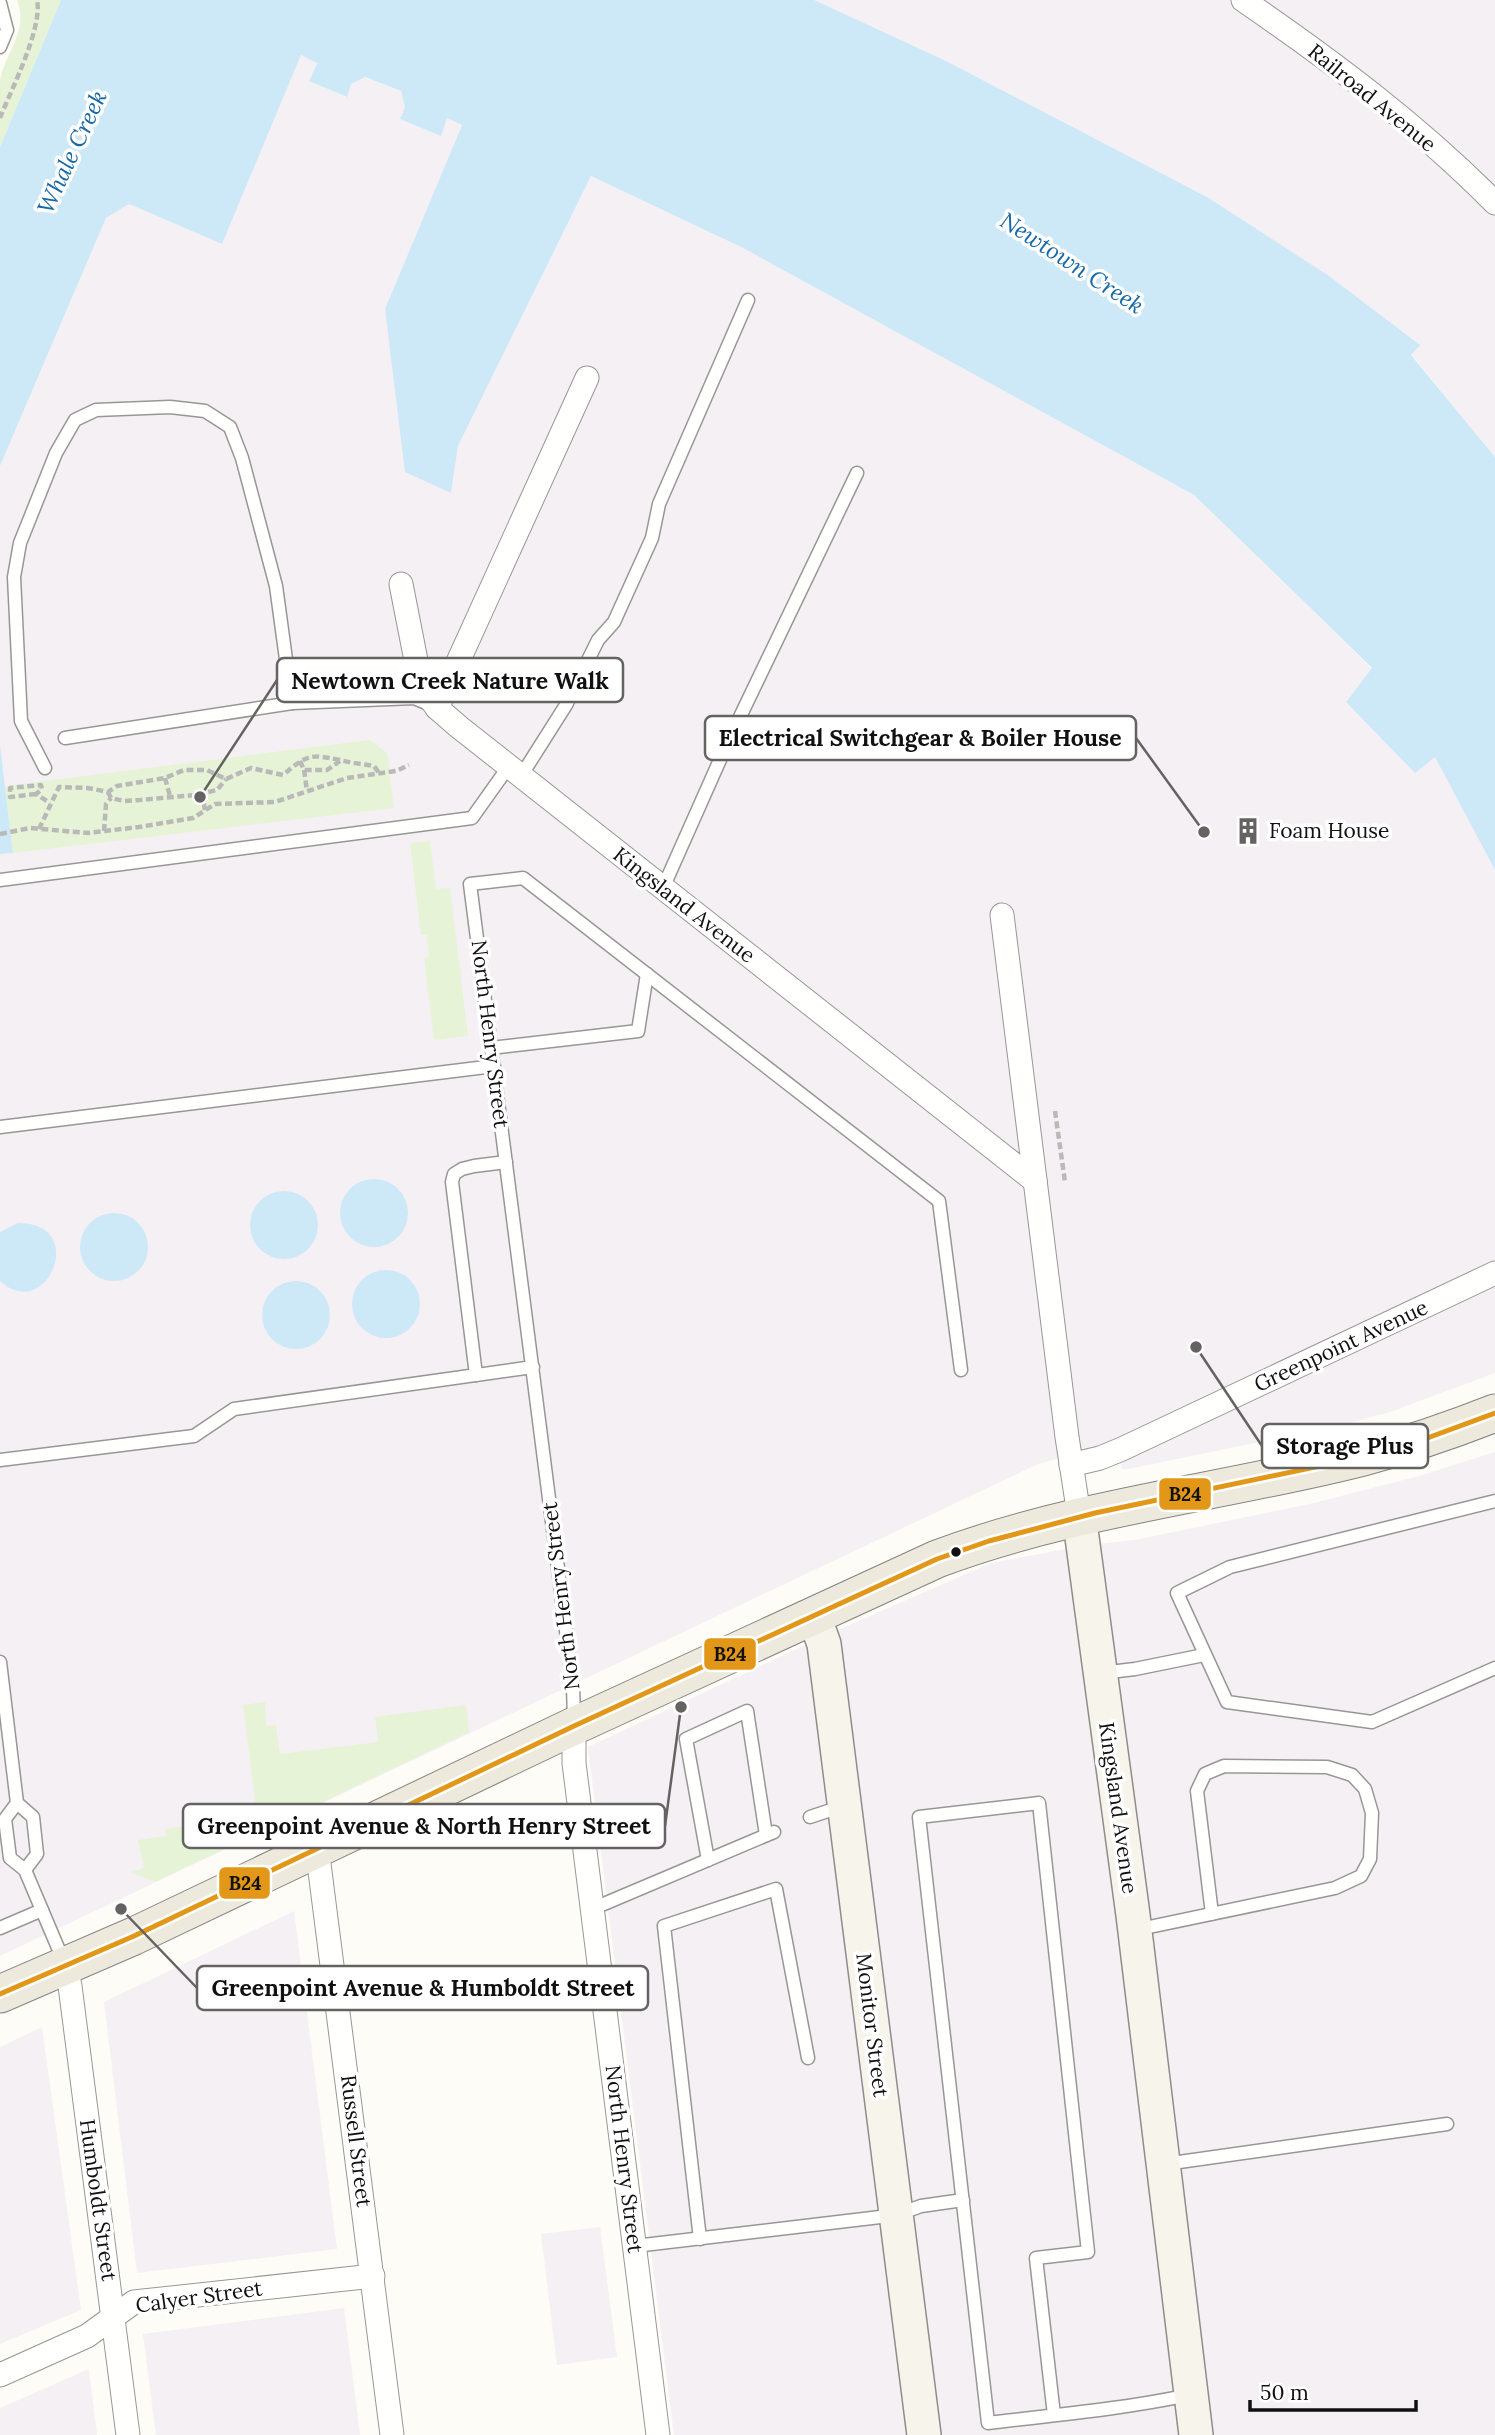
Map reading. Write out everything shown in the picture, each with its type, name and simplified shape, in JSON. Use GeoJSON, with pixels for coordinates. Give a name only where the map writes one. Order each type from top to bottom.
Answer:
{"type":"FeatureCollection","features":[{"type":"Feature","properties":{"kind":"main road"},"geometry":{"type":"LineString","coordinates":[[0,1994],[134,1936],[574,1726],[937,1559],[1079,1516],[1301,1470],[1396,1447],[1495,1413]]}},
{"type":"Feature","properties":{"kind":"main road","name":"Kingsland Avenue"},"geometry":{"type":"LineString","coordinates":[[1079,1516],[1134,1930],[1196,2435]]}},
{"type":"Feature","properties":{"kind":"main road","name":"Monitor Street"},"geometry":{"type":"LineString","coordinates":[[814,1616],[824,1644],[924,2435]]}},
{"type":"Feature","properties":{"kind":"street","name":"Railroad Avenue"},"geometry":{"type":"LineString","coordinates":[[1243,0],[1373,94],[1495,203]]}},
{"type":"Feature","properties":{"kind":"street"},"geometry":{"type":"LineString","coordinates":[[438,708],[587,378]]}},
{"type":"Feature","properties":{"kind":"street","name":"Kingsland Avenue"},"geometry":{"type":"LineString","coordinates":[[401,584],[421,686],[438,708],[1035,1181]]}},
{"type":"Feature","properties":{"kind":"street","name":"Kingsland Avenue"},"geometry":{"type":"LineString","coordinates":[[1002,915],[1079,1516]]}},
{"type":"Feature","properties":{"kind":"street","name":"Greenpoint Avenue"},"geometry":{"type":"LineString","coordinates":[[1071,1465],[1122,1449],[1495,1273]]}},
{"type":"Feature","properties":{"kind":"street","name":"North Henry Street"},"geometry":{"type":"LineString","coordinates":[[574,1726],[574,1763],[658,2435]]}},
{"type":"Feature","properties":{"kind":"street","name":"Russell Street"},"geometry":{"type":"LineString","coordinates":[[317,1848],[393,2435]]}},
{"type":"Feature","properties":{"kind":"street","name":"Humboldt Street"},"geometry":{"type":"LineString","coordinates":[[65,1965],[70,1986],[128,2435]]}},
{"type":"Feature","properties":{"kind":"street","name":"Calyer Street"},"geometry":{"type":"LineString","coordinates":[[0,2375],[87,2336],[134,2302],[373,2276]]}},
{"type":"Feature","properties":{"kind":"lane"},"geometry":{"type":"LineString","coordinates":[[0,3],[7,30],[0,47]]}},
{"type":"Feature","properties":{"kind":"lane"},"geometry":{"type":"LineString","coordinates":[[0,880],[472,818],[515,771],[566,705],[598,640],[614,622],[652,538],[659,504],[748,300]]}},
{"type":"Feature","properties":{"kind":"lane"},"geometry":{"type":"LineString","coordinates":[[45,768],[20,721],[13,577],[20,543],[56,453],[75,420],[96,410],[170,407],[205,411],[230,427],[242,458],[275,586],[292,703]]}},
{"type":"Feature","properties":{"kind":"lane"},"geometry":{"type":"LineString","coordinates":[[663,888],[727,744],[857,473]]}},
{"type":"Feature","properties":{"kind":"lane"},"geometry":{"type":"LineString","coordinates":[[65,738],[292,703],[414,698],[438,708]]}},
{"type":"Feature","properties":{"kind":"lane","name":"North Henry Street"},"geometry":{"type":"LineString","coordinates":[[574,1726],[573,1685],[470,884],[523,878],[647,974]]}},
{"type":"Feature","properties":{"kind":"lane"},"geometry":{"type":"LineString","coordinates":[[491,1048],[638,1031],[647,974],[939,1201],[961,1370]]}},
{"type":"Feature","properties":{"kind":"lane"},"geometry":{"type":"LineString","coordinates":[[0,1127],[494,1066]]}},
{"type":"Feature","properties":{"kind":"lane"},"geometry":{"type":"LineString","coordinates":[[476,1376],[452,1182],[454,1174],[462,1169],[506,1162]]}},
{"type":"Feature","properties":{"kind":"lane"},"geometry":{"type":"LineString","coordinates":[[0,1460],[194,1436],[234,1409],[533,1367]]}},
{"type":"Feature","properties":{"kind":"lane"},"geometry":{"type":"LineString","coordinates":[[1495,1501],[1230,1567],[1177,1593],[1227,1702],[1372,1722],[1495,1668]]}},
{"type":"Feature","properties":{"kind":"lane"},"geometry":{"type":"LineString","coordinates":[[1101,1673],[1204,1655]]}},
{"type":"Feature","properties":{"kind":"lane"},"geometry":{"type":"LineString","coordinates":[[0,1662],[18,1803],[33,1817],[37,1854],[25,1870]]}},
{"type":"Feature","properties":{"kind":"lane"},"geometry":{"type":"LineString","coordinates":[[592,1909],[770,1834],[747,1711],[686,1739],[708,1860]]}},
{"type":"Feature","properties":{"kind":"lane"},"geometry":{"type":"LineString","coordinates":[[1134,1930],[1212,1914],[1335,1888],[1361,1876],[1370,1859],[1372,1813],[1365,1789],[1352,1774],[1327,1767],[1237,1766],[1224,1766],[1205,1774],[1197,1791],[1212,1914]]}},
{"type":"Feature","properties":{"kind":"lane"},"geometry":{"type":"LineString","coordinates":[[18,1803],[5,1819],[10,1858],[25,1870],[65,1965]]}},
{"type":"Feature","properties":{"kind":"lane"},"geometry":{"type":"LineString","coordinates":[[1054,2415],[1036,2258],[1088,2252],[1039,1803],[919,1817],[988,2423],[1054,2415],[1191,2395]]}},
{"type":"Feature","properties":{"kind":"lane"},"geometry":{"type":"LineString","coordinates":[[810,1817],[843,1806]]}},
{"type":"Feature","properties":{"kind":"lane"},"geometry":{"type":"LineString","coordinates":[[700,2239],[664,1926],[776,1889],[808,2058]]}},
{"type":"Feature","properties":{"kind":"lane"},"geometry":{"type":"LineString","coordinates":[[0,1928],[42,1910]]}},
{"type":"Feature","properties":{"kind":"lane"},"geometry":{"type":"LineString","coordinates":[[1161,2164],[1447,2124]]}},
{"type":"Feature","properties":{"kind":"lane"},"geometry":{"type":"LineString","coordinates":[[635,2246],[896,2215],[921,2206],[963,2200]]}},
{"type":"Feature","properties":{"kind":"path"},"geometry":{"type":"LineString","coordinates":[[0,118],[36,29],[39,0]]}},
{"type":"Feature","properties":{"kind":"path"},"geometry":{"type":"LineString","coordinates":[[111,798],[124,801],[217,790],[226,779],[251,768],[283,775],[300,761],[320,755],[374,766],[380,774]]}},
{"type":"Feature","properties":{"kind":"path"},"geometry":{"type":"LineString","coordinates":[[300,761],[307,791]]}},
{"type":"Feature","properties":{"kind":"path"},"geometry":{"type":"LineString","coordinates":[[304,770],[327,771],[340,761]]}},
{"type":"Feature","properties":{"kind":"path"},"geometry":{"type":"LineString","coordinates":[[0,834],[30,828],[63,833],[104,831],[193,818],[215,804],[275,802],[348,778],[396,771],[409,765]]}},
{"type":"Feature","properties":{"kind":"path"},"geometry":{"type":"LineString","coordinates":[[38,829],[59,788],[88,788],[108,792],[117,786],[165,778],[184,770],[208,770],[226,779]]}},
{"type":"Feature","properties":{"kind":"path"},"geometry":{"type":"LineString","coordinates":[[165,778],[170,796]]}},
{"type":"Feature","properties":{"kind":"path"},"geometry":{"type":"LineString","coordinates":[[36,794],[42,789],[41,785],[10,788],[10,797],[36,794],[50,803]]}},
{"type":"Feature","properties":{"kind":"path"},"geometry":{"type":"LineString","coordinates":[[108,792],[111,798]]}},
{"type":"Feature","properties":{"kind":"path"},"geometry":{"type":"LineString","coordinates":[[202,793],[205,810]]}},
{"type":"Feature","properties":{"kind":"path"},"geometry":{"type":"LineString","coordinates":[[104,831],[106,804],[111,798]]}},
{"type":"Feature","properties":{"kind":"path"},"geometry":{"type":"LineString","coordinates":[[1055,1111],[1065,1182]]}},
{"type":"Feature","properties":{"kind":"shaded area"},"geometry":{"type":"Polygon","coordinates":[[[810,0],[1495,0],[1495,457],[1411,354],[1419,345],[1207,197],[946,61],[810,0]]]}},
{"type":"Feature","properties":{"kind":"shaded area"},"geometry":{"type":"Polygon","coordinates":[[[301,55],[317,62],[309,81],[346,97],[351,84],[364,77],[401,91],[405,107],[400,119],[440,135],[447,118],[462,125],[385,309],[451,493],[458,446],[591,176],[743,248],[1194,495],[1372,669],[1346,701],[1435,756],[1495,870],[1495,1373],[1390,1412],[1338,1426],[1123,1470],[1112,1444],[1038,1464],[0,1956],[0,854],[13,852],[0,745],[0,466],[106,218],[129,204],[222,244],[301,55]]]}},
{"type":"Feature","properties":{"kind":"shaded area"},"geometry":{"type":"Polygon","coordinates":[[[1495,1452],[1495,2435],[674,2435],[588,1747],[822,1637],[991,1563],[1088,1545],[1135,1540],[1314,1503],[1419,1476],[1495,1452]]]}},
{"type":"Feature","properties":{"kind":"shaded area"},"geometry":{"type":"Polygon","coordinates":[[[294,1911],[337,2249],[137,2273],[104,2002],[294,1911]]]}},
{"type":"Feature","properties":{"kind":"shaded area"},"geometry":{"type":"Polygon","coordinates":[[[42,2027],[81,2310],[0,2344],[0,2047],[42,2027]]]}},
{"type":"Feature","properties":{"kind":"shaded area"},"geometry":{"type":"Polygon","coordinates":[[[600,2227],[617,2357],[557,2365],[541,2234],[600,2227]]]}},
{"type":"Feature","properties":{"kind":"shaded area"},"geometry":{"type":"Polygon","coordinates":[[[344,2308],[360,2435],[156,2435],[143,2334],[344,2308]]]}},
{"type":"Feature","properties":{"kind":"shaded area"},"geometry":{"type":"Polygon","coordinates":[[[89,2369],[97,2435],[0,2435],[0,2408],[89,2369]]]}},
{"type":"Feature","properties":{"kind":"green space"},"geometry":{"type":"Polygon","coordinates":[[[17,0],[61,0],[0,147],[0,80],[20,22],[17,0]]]}},
{"type":"Feature","properties":{"kind":"green space"},"geometry":{"type":"Polygon","coordinates":[[[370,740],[387,753],[394,808],[13,853],[5,786],[370,740]]]}},
{"type":"Feature","properties":{"kind":"green space"},"geometry":{"type":"Polygon","coordinates":[[[430,841],[436,889],[450,888],[468,1036],[434,1040],[424,958],[429,957],[427,935],[421,935],[410,843],[430,841]]]}},
{"type":"Feature","properties":{"kind":"green space"},"geometry":{"type":"Polygon","coordinates":[[[265,1702],[266,1726],[276,1725],[280,1754],[378,1742],[375,1717],[466,1705],[469,1732],[155,1882],[131,1872],[144,1868],[138,1840],[166,1836],[165,1829],[257,1816],[243,1705],[265,1702]]]}},
{"type":"Feature","properties":{"kind":"water"},"geometry":{"type":"Polygon","coordinates":[[[61,0],[814,0],[946,61],[1207,197],[1329,276],[1420,345],[1411,355],[1495,457],[1495,870],[1435,757],[1415,773],[1346,702],[1372,668],[1194,495],[743,248],[591,176],[458,446],[451,493],[405,472],[385,309],[462,125],[447,118],[441,136],[400,119],[405,107],[401,91],[365,77],[351,84],[347,97],[309,81],[317,63],[301,55],[222,244],[129,204],[106,218],[0,466],[0,147],[61,0]]]}},
{"type":"Feature","properties":{"kind":"water"},"geometry":{"type":"Polygon","coordinates":[[[0,745],[13,853],[0,854],[0,745]]]}},
{"type":"Feature","properties":{"kind":"water"},"geometry":{"type":"Polygon","coordinates":[[[374,1179],[387,1182],[398,1189],[405,1200],[408,1213],[405,1226],[398,1237],[387,1244],[374,1247],[361,1244],[350,1237],[343,1226],[340,1213],[343,1200],[350,1189],[361,1182],[374,1179]]]}},
{"type":"Feature","properties":{"kind":"water"},"geometry":{"type":"Polygon","coordinates":[[[284,1191],[297,1194],[308,1201],[315,1212],[318,1225],[315,1238],[308,1249],[297,1256],[284,1259],[271,1256],[260,1249],[253,1238],[250,1225],[253,1212],[260,1201],[271,1194],[284,1191]]]}},
{"type":"Feature","properties":{"kind":"water"},"geometry":{"type":"Polygon","coordinates":[[[114,1213],[127,1216],[138,1223],[145,1234],[148,1247],[145,1260],[138,1271],[127,1278],[114,1281],[101,1278],[90,1271],[83,1260],[80,1247],[83,1234],[90,1223],[101,1216],[114,1213]]]}},
{"type":"Feature","properties":{"kind":"water"},"geometry":{"type":"Polygon","coordinates":[[[18,1223],[40,1227],[52,1238],[56,1253],[53,1268],[45,1282],[32,1290],[17,1291],[0,1281],[0,1232],[18,1223]]]}},
{"type":"Feature","properties":{"kind":"water"},"geometry":{"type":"Polygon","coordinates":[[[386,1270],[399,1273],[410,1280],[417,1291],[420,1304],[417,1317],[410,1328],[399,1335],[386,1338],[373,1335],[362,1328],[355,1317],[352,1304],[355,1291],[362,1280],[373,1273],[386,1270]]]}},
{"type":"Feature","properties":{"kind":"water"},"geometry":{"type":"Polygon","coordinates":[[[296,1281],[309,1284],[320,1291],[327,1302],[330,1315],[327,1328],[320,1339],[309,1346],[296,1349],[283,1346],[272,1339],[265,1328],[262,1315],[265,1302],[272,1291],[283,1284],[296,1281]]]}},
{"type":"Feature","properties":{"kind":"transit line","name":"B24"},"geometry":{"type":"LineString","coordinates":[[0,1994],[134,1936],[574,1726],[937,1559],[989,1541],[1095,1513],[1363,1457],[1430,1437],[1495,1413]]}},
{"type":"Feature","properties":{"kind":"place","name":"Newtown Creek Nature Walk"},"geometry":{"type":"Point","coordinates":[200,797]}},
{"type":"Feature","properties":{"kind":"place","name":"Foam House"},"geometry":{"type":"Point","coordinates":[1248,831]}},
{"type":"Feature","properties":{"kind":"place","name":"Electrical Switchgear & Boiler House"},"geometry":{"type":"Point","coordinates":[1204,832]}},
{"type":"Feature","properties":{"kind":"place","name":"Storage Plus"},"geometry":{"type":"Point","coordinates":[1196,1347]}},
{"type":"Feature","properties":{"kind":"place","name":"Greenpoint Avenue & North Henry Street"},"geometry":{"type":"Point","coordinates":[681,1707]}},
{"type":"Feature","properties":{"kind":"place","name":"Greenpoint Avenue & Humboldt Street"},"geometry":{"type":"Point","coordinates":[121,1909]}},
{"type":"Feature","properties":{"kind":"water label","name":"Whale Creek"},"geometry":{"type":"Point","coordinates":[72,152]}},
{"type":"Feature","properties":{"kind":"water label","name":"Newtown Creek"},"geometry":{"type":"Point","coordinates":[1072,263]}}]}
